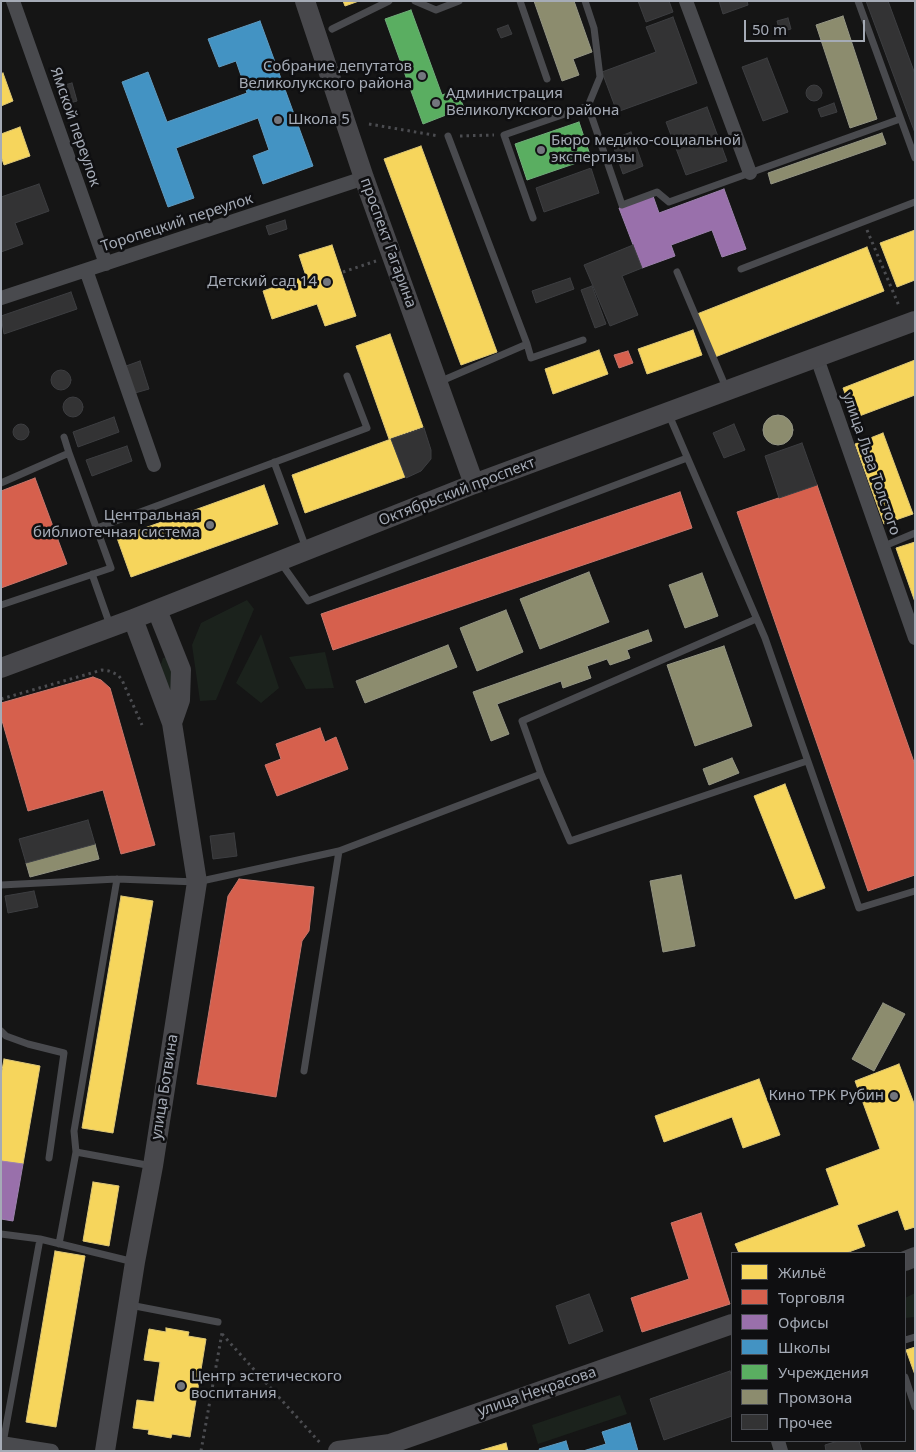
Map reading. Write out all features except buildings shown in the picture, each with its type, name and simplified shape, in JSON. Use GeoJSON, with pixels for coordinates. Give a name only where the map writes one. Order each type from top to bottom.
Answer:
{"type":"FeatureCollection","features":[{"type":"Feature","properties":{"kind":"main road","name":"проспект Гагарина"},"geometry":{"type":"LineString","coordinates":[[305,1],[364,178],[474,484]]}},
{"type":"Feature","properties":{"kind":"main road","name":"Октябрьский проспект"},"geometry":{"type":"LineString","coordinates":[[1,668],[157,610],[474,484],[915,321]]}},
{"type":"Feature","properties":{"kind":"main road","name":"улица Ботвина"},"geometry":{"type":"LineString","coordinates":[[157,610],[181,670],[180,700],[172,723]]}},
{"type":"Feature","properties":{"kind":"main road","name":"улица Ботвина"},"geometry":{"type":"LineString","coordinates":[[105,1451],[135,1262],[153,1166],[197,882],[172,723],[132,619]]}},
{"type":"Feature","properties":{"kind":"main road","name":"улица Некрасова"},"geometry":{"type":"LineString","coordinates":[[338,1451],[390,1444],[731,1324]]}},
{"type":"Feature","properties":{"kind":"street","name":"Ямской переулок"},"geometry":{"type":"LineString","coordinates":[[13,1],[106,264]]}},
{"type":"Feature","properties":{"kind":"street"},"geometry":{"type":"LineString","coordinates":[[686,1],[750,173]]}},
{"type":"Feature","properties":{"kind":"street","name":"Торопецкий переулок"},"geometry":{"type":"LineString","coordinates":[[1,298],[86,270],[211,233],[364,178]]}},
{"type":"Feature","properties":{"kind":"street"},"geometry":{"type":"LineString","coordinates":[[86,270],[154,465]]}},
{"type":"Feature","properties":{"kind":"street","name":"улица Льва Толстого"},"geometry":{"type":"LineString","coordinates":[[817,358],[915,638]]}},
{"type":"Feature","properties":{"kind":"street"},"geometry":{"type":"LineString","coordinates":[[2,1445],[52,1451]]}},
{"type":"Feature","properties":{"kind":"lane"},"geometry":{"type":"LineString","coordinates":[[332,29],[389,1]]}},
{"type":"Feature","properties":{"kind":"lane"},"geometry":{"type":"LineString","coordinates":[[415,1],[436,10],[459,1]]}},
{"type":"Feature","properties":{"kind":"lane"},"geometry":{"type":"LineString","coordinates":[[520,1],[546,78]]}},
{"type":"Feature","properties":{"kind":"lane"},"geometry":{"type":"LineString","coordinates":[[585,1],[594,28],[600,77],[588,106],[622,205],[657,192],[669,202],[900,119]]}},
{"type":"Feature","properties":{"kind":"lane"},"geometry":{"type":"LineString","coordinates":[[858,1],[915,158]]}},
{"type":"Feature","properties":{"kind":"lane"},"geometry":{"type":"LineString","coordinates":[[533,218],[504,135],[588,106]]}},
{"type":"Feature","properties":{"kind":"lane"},"geometry":{"type":"LineString","coordinates":[[448,136],[531,358],[583,340]]}},
{"type":"Feature","properties":{"kind":"lane"},"geometry":{"type":"LineString","coordinates":[[741,269],[915,202]]}},
{"type":"Feature","properties":{"kind":"lane"},"geometry":{"type":"LineString","coordinates":[[677,272],[727,390]]}},
{"type":"Feature","properties":{"kind":"lane"},"geometry":{"type":"LineString","coordinates":[[438,382],[527,344]]}},
{"type":"Feature","properties":{"kind":"lane"},"geometry":{"type":"LineString","coordinates":[[97,528],[367,428],[347,376]]}},
{"type":"Feature","properties":{"kind":"lane"},"geometry":{"type":"LineString","coordinates":[[668,412],[756,618],[859,908],[915,891]]}},
{"type":"Feature","properties":{"kind":"lane"},"geometry":{"type":"LineString","coordinates":[[1,605],[111,568],[64,437]]}},
{"type":"Feature","properties":{"kind":"lane"},"geometry":{"type":"LineString","coordinates":[[1,483],[69,453]]}},
{"type":"Feature","properties":{"kind":"lane"},"geometry":{"type":"LineString","coordinates":[[279,561],[308,601],[687,458]]}},
{"type":"Feature","properties":{"kind":"lane"},"geometry":{"type":"LineString","coordinates":[[274,462],[306,550]]}},
{"type":"Feature","properties":{"kind":"lane"},"geometry":{"type":"LineString","coordinates":[[882,547],[915,533]]}},
{"type":"Feature","properties":{"kind":"lane"},"geometry":{"type":"LineString","coordinates":[[92,574],[111,627]]}},
{"type":"Feature","properties":{"kind":"lane"},"geometry":{"type":"LineString","coordinates":[[756,618],[522,721],[541,774],[570,842],[807,762]]}},
{"type":"Feature","properties":{"kind":"lane"},"geometry":{"type":"LineString","coordinates":[[1,885],[117,879],[197,882],[339,850],[541,774]]}},
{"type":"Feature","properties":{"kind":"lane"},"geometry":{"type":"LineString","coordinates":[[304,1071],[339,850]]}},
{"type":"Feature","properties":{"kind":"lane"},"geometry":{"type":"LineString","coordinates":[[59,1244],[76,1152],[74,1131],[117,879]]}},
{"type":"Feature","properties":{"kind":"lane"},"geometry":{"type":"LineString","coordinates":[[1,1031],[6,1036],[28,1044],[64,1052],[48,1158]]}},
{"type":"Feature","properties":{"kind":"lane"},"geometry":{"type":"LineString","coordinates":[[76,1152],[153,1166]]}},
{"type":"Feature","properties":{"kind":"lane"},"geometry":{"type":"LineString","coordinates":[[1,1234],[40,1239],[135,1262]]}},
{"type":"Feature","properties":{"kind":"lane"},"geometry":{"type":"LineString","coordinates":[[2,1445],[40,1239]]}},
{"type":"Feature","properties":{"kind":"lane"},"geometry":{"type":"LineString","coordinates":[[128,1305],[218,1322]]}},
{"type":"Feature","properties":{"kind":"lane"},"geometry":{"type":"LineString","coordinates":[[906,1381],[915,1407]]}},
{"type":"Feature","properties":{"kind":"path"},"geometry":{"type":"LineString","coordinates":[[863,221],[899,306]]}},
{"type":"Feature","properties":{"kind":"path"},"geometry":{"type":"LineString","coordinates":[[343,272],[377,261]]}},
{"type":"Feature","properties":{"kind":"path"},"geometry":{"type":"LineString","coordinates":[[1,699],[102,670],[109,671],[118,675],[122,680],[142,725]]}},
{"type":"Feature","properties":{"kind":"path"},"geometry":{"type":"LineString","coordinates":[[218,1322],[222,1334],[327,1451]]}},
{"type":"Feature","properties":{"kind":"path"},"geometry":{"type":"LineString","coordinates":[[201,1451],[222,1334]]}},
{"type":"Feature","properties":{"kind":"shaded area"},"geometry":{"type":"Polygon","coordinates":[[[247,600],[254,609],[216,700],[200,701],[192,645],[201,623],[247,600]]]}},
{"type":"Feature","properties":{"kind":"shaded area"},"geometry":{"type":"Polygon","coordinates":[[[261,634],[279,688],[261,703],[236,683],[261,634]]]}},
{"type":"Feature","properties":{"kind":"shaded area"},"geometry":{"type":"Polygon","coordinates":[[[325,652],[334,688],[306,689],[289,657],[325,652]]]}},
{"type":"Feature","properties":{"kind":"shaded area"},"geometry":{"type":"Polygon","coordinates":[[[169,657],[178,695],[166,697],[161,664],[163,658],[169,657]]]}},
{"type":"Feature","properties":{"kind":"shaded area"},"geometry":{"type":"Polygon","coordinates":[[[915,1293],[915,1317],[906,1318],[906,1298],[915,1293]]]}},
{"type":"Feature","properties":{"kind":"shaded area"},"geometry":{"type":"Polygon","coordinates":[[[620,1395],[627,1414],[538,1444],[532,1425],[620,1395]]]}},
{"type":"Feature","properties":{"kind":"place","name":"Собрание депутатов Великолукского района"},"geometry":{"type":"Point","coordinates":[422,76]}},
{"type":"Feature","properties":{"kind":"place","name":"Администрация Великолукского района"},"geometry":{"type":"Point","coordinates":[436,103]}},
{"type":"Feature","properties":{"kind":"place","name":"Школа 5"},"geometry":{"type":"Point","coordinates":[278,120]}},
{"type":"Feature","properties":{"kind":"place","name":"Бюро медико-социальной экспертизы"},"geometry":{"type":"Point","coordinates":[541,150]}},
{"type":"Feature","properties":{"kind":"place","name":"Детский сад 14"},"geometry":{"type":"Point","coordinates":[327,282]}},
{"type":"Feature","properties":{"kind":"place","name":"Центральная библиотечная система"},"geometry":{"type":"Point","coordinates":[210,525]}},
{"type":"Feature","properties":{"kind":"place","name":"Кино ТРК Рубин"},"geometry":{"type":"Point","coordinates":[894,1096]}},
{"type":"Feature","properties":{"kind":"place","name":"Центр эстетического воспитания"},"geometry":{"type":"Point","coordinates":[181,1386]}}]}
